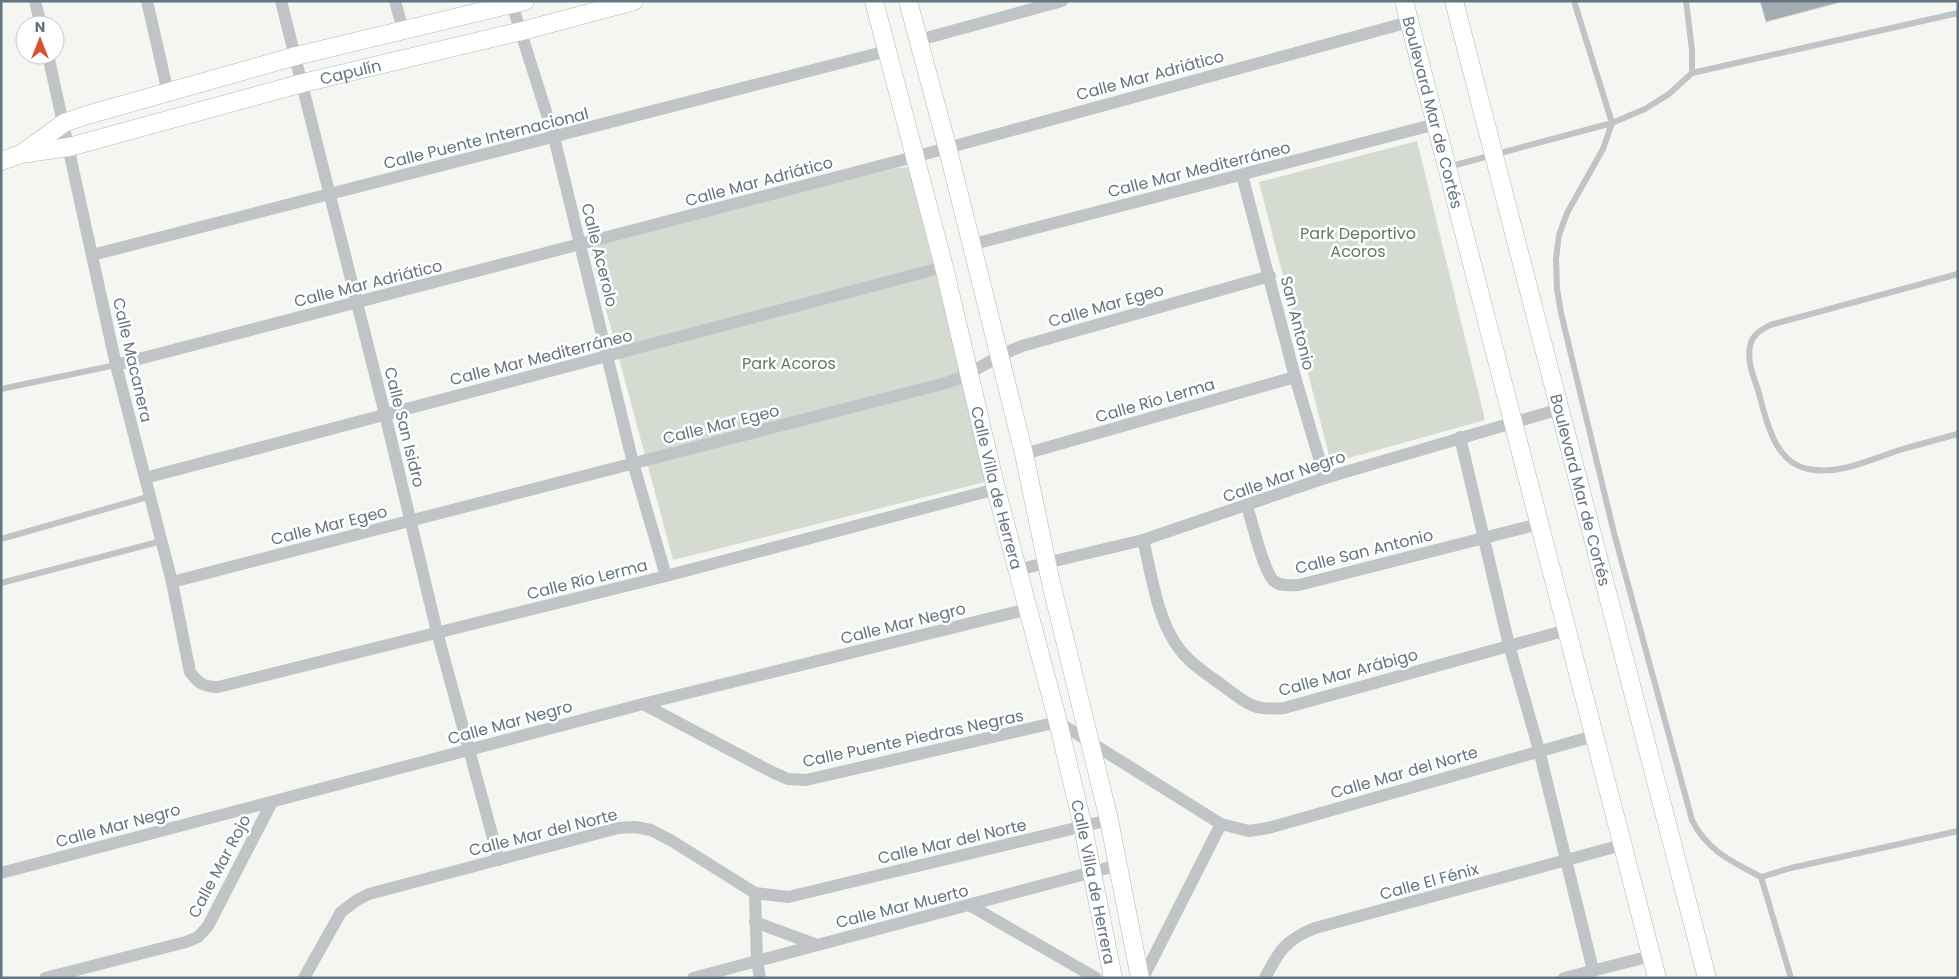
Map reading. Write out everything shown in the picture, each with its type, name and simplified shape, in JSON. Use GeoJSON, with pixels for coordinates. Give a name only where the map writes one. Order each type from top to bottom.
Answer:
{"type":"FeatureCollection","features":[{"type":"Feature","properties":{"kind":"street"},"geometry":{"type":"LineString","coordinates":[[35,1],[38,15]]}},
{"type":"Feature","properties":{"kind":"street"},"geometry":{"type":"LineString","coordinates":[[147,1],[168,94]]}},
{"type":"Feature","properties":{"kind":"street","name":"Calle San Isidro"},"geometry":{"type":"LineString","coordinates":[[281,1],[296,56],[328,196],[385,414],[437,632],[499,860]]}},
{"type":"Feature","properties":{"kind":"street"},"geometry":{"type":"LineString","coordinates":[[395,1],[403,30]]}},
{"type":"Feature","properties":{"kind":"street","name":"Capulín"},"geometry":{"type":"LineString","coordinates":[[21,154],[69,147],[302,83],[522,31],[634,1]]}},
{"type":"Feature","properties":{"kind":"street","name":"Calle Villa de Herrera"},"geometry":{"type":"LineString","coordinates":[[874,1],[944,267],[996,489],[1058,722],[1083,827],[1113,978]]}},
{"type":"Feature","properties":{"kind":"street","name":"Calle Villa de Herrera"},"geometry":{"type":"LineString","coordinates":[[908,1],[948,146],[970,245],[1024,454],[1047,562],[1110,820],[1141,978]]}},
{"type":"Feature","properties":{"kind":"street"},"geometry":{"type":"LineString","coordinates":[[919,40],[1062,1]]}},
{"type":"Feature","properties":{"kind":"street","name":"Boulevard Mar de Cortés"},"geometry":{"type":"LineString","coordinates":[[1404,1],[1657,978]]}},
{"type":"Feature","properties":{"kind":"street","name":"Boulevard Mar de Cortés"},"geometry":{"type":"LineString","coordinates":[[1454,1],[1707,978]]}},
{"type":"Feature","properties":{"kind":"street","name":"Capulín"},"geometry":{"type":"LineString","coordinates":[[64,123],[296,56],[516,2]]}},
{"type":"Feature","properties":{"kind":"street","name":"Calle Acerolo"},"geometry":{"type":"LineString","coordinates":[[516,2],[522,31],[554,138],[582,245],[633,463],[666,576]]}},
{"type":"Feature","properties":{"kind":"street","name":"Calle Mar Adriático"},"geometry":{"type":"LineString","coordinates":[[116,364],[582,245],[1409,22]]}},
{"type":"Feature","properties":{"kind":"street","name":"Calle Puente Internacional"},"geometry":{"type":"LineString","coordinates":[[92,256],[887,51]]}},
{"type":"Feature","properties":{"kind":"street","name":"Calle Macanera"},"geometry":{"type":"LineString","coordinates":[[50,65],[116,364],[163,541],[190,672]]}},
{"type":"Feature","properties":{"kind":"street"},"geometry":{"type":"LineString","coordinates":[[1,161],[21,154],[64,123]]}},
{"type":"Feature","properties":{"kind":"street","name":"Calle Mar Mediterráneo"},"geometry":{"type":"LineString","coordinates":[[970,245],[1436,124]]}},
{"type":"Feature","properties":{"kind":"street","name":"San Antonio"},"geometry":{"type":"LineString","coordinates":[[1242,175],[1270,276],[1294,377],[1325,478]]}},
{"type":"Feature","properties":{"kind":"street","name":"Calle Mar Mediterráneo"},"geometry":{"type":"LineString","coordinates":[[145,478],[944,267]]}},
{"type":"Feature","properties":{"kind":"street","name":"Calle Mar Egeo"},"geometry":{"type":"LineString","coordinates":[[172,582],[946,383],[969,374],[1022,346],[1270,276]]}},
{"type":"Feature","properties":{"kind":"street","name":"Calle Río Lerma"},"geometry":{"type":"LineString","coordinates":[[1024,454],[1294,377]]}},
{"type":"Feature","properties":{"kind":"street","name":"Calle Mar Negro"},"geometry":{"type":"LineString","coordinates":[[1017,570],[1143,540],[1325,478],[1560,409]]}},
{"type":"Feature","properties":{"kind":"street"},"geometry":{"type":"LineString","coordinates":[[1460,437],[1509,644],[1539,750],[1593,970]]}},
{"type":"Feature","properties":{"kind":"street","name":"Calle Río Lerma"},"geometry":{"type":"LineString","coordinates":[[190,672],[197,682],[207,687],[218,687],[666,576],[996,489]]}},
{"type":"Feature","properties":{"kind":"street","name":"Calle San Antonio"},"geometry":{"type":"LineString","coordinates":[[1247,506],[1267,569],[1273,580],[1282,585],[1299,585],[1539,524]]}},
{"type":"Feature","properties":{"kind":"street","name":"Calle Mar Arábigo"},"geometry":{"type":"LineString","coordinates":[[1143,540],[1160,608],[1169,634],[1174,642],[1192,663],[1245,702],[1257,708],[1284,708],[1509,644],[1567,630]]}},
{"type":"Feature","properties":{"kind":"street","name":"Calle Mar Negro"},"geometry":{"type":"LineString","coordinates":[[1,873],[643,704],[1028,609]]}},
{"type":"Feature","properties":{"kind":"street","name":"Calle Puente Piedras Negras"},"geometry":{"type":"LineString","coordinates":[[643,704],[788,779],[806,780],[1058,722]]}},
{"type":"Feature","properties":{"kind":"street","name":"Calle Mar del Norte"},"geometry":{"type":"LineString","coordinates":[[1058,722],[1221,824],[1249,830],[1268,828],[1594,736]]}},
{"type":"Feature","properties":{"kind":"street","name":"Calle Mar Rojo"},"geometry":{"type":"LineString","coordinates":[[45,978],[186,942],[198,936],[208,926],[272,802]]}},
{"type":"Feature","properties":{"kind":"street","name":"Calle Mar del Norte"},"geometry":{"type":"LineString","coordinates":[[304,978],[341,912],[368,894],[618,828],[635,827],[651,830],[755,893],[788,897],[1110,820]]}},
{"type":"Feature","properties":{"kind":"street"},"geometry":{"type":"LineString","coordinates":[[1141,978],[1221,824]]}},
{"type":"Feature","properties":{"kind":"street","name":"Calle El Fénix"},"geometry":{"type":"LineString","coordinates":[[1265,978],[1278,953],[1287,942],[1315,928],[1622,845]]}},
{"type":"Feature","properties":{"kind":"street","name":"Calle Mar Muerto"},"geometry":{"type":"LineString","coordinates":[[693,978],[971,906],[1119,865]]}},
{"type":"Feature","properties":{"kind":"street"},"geometry":{"type":"LineString","coordinates":[[755,893],[757,961],[760,978]]}},
{"type":"Feature","properties":{"kind":"street"},"geometry":{"type":"LineString","coordinates":[[971,906],[1096,978]]}},
{"type":"Feature","properties":{"kind":"street"},"geometry":{"type":"LineString","coordinates":[[755,922],[817,945]]}},
{"type":"Feature","properties":{"kind":"street"},"geometry":{"type":"LineString","coordinates":[[1564,978],[1651,956]]}},
{"type":"Feature","properties":{"kind":"lane"},"geometry":{"type":"LineString","coordinates":[[1574,1],[1612,122],[1603,149],[1567,212],[1559,235],[1556,259],[1561,313],[1614,533],[1692,820],[1699,835],[1724,858],[1761,877],[1791,868],[1958,831]]}},
{"type":"Feature","properties":{"kind":"lane"},"geometry":{"type":"LineString","coordinates":[[1686,1],[1692,50],[1692,72]]}},
{"type":"Feature","properties":{"kind":"lane"},"geometry":{"type":"LineString","coordinates":[[1447,167],[1612,122],[1645,109],[1670,94],[1692,72],[1958,13]]}},
{"type":"Feature","properties":{"kind":"lane"},"geometry":{"type":"LineString","coordinates":[[1958,274],[1770,324],[1757,333],[1750,344],[1749,360],[1770,433],[1782,452],[1791,461],[1805,469],[1819,471],[1842,469],[1958,434]]}},
{"type":"Feature","properties":{"kind":"lane"},"geometry":{"type":"LineString","coordinates":[[1,389],[116,364]]}},
{"type":"Feature","properties":{"kind":"lane"},"geometry":{"type":"LineString","coordinates":[[1,539],[151,496]]}},
{"type":"Feature","properties":{"kind":"lane"},"geometry":{"type":"LineString","coordinates":[[1,583],[163,541]]}},
{"type":"Feature","properties":{"kind":"lane"},"geometry":{"type":"LineString","coordinates":[[1761,877],[1791,978]]}},
{"type":"Feature","properties":{"kind":"green space","name":"Park Deportivo Acoros"},"geometry":{"type":"Polygon","coordinates":[[[1417,141],[1485,420],[1331,463],[1259,182],[1417,141]]]}},
{"type":"Feature","properties":{"kind":"green space","name":"Park Acoros"},"geometry":{"type":"Polygon","coordinates":[[[909,167],[989,481],[673,560],[589,246],[896,168],[909,167]]]}},
{"type":"Feature","properties":{"kind":"building"},"geometry":{"type":"Polygon","coordinates":[[[1760,1],[1845,1],[1766,22],[1760,1]]]}}]}
